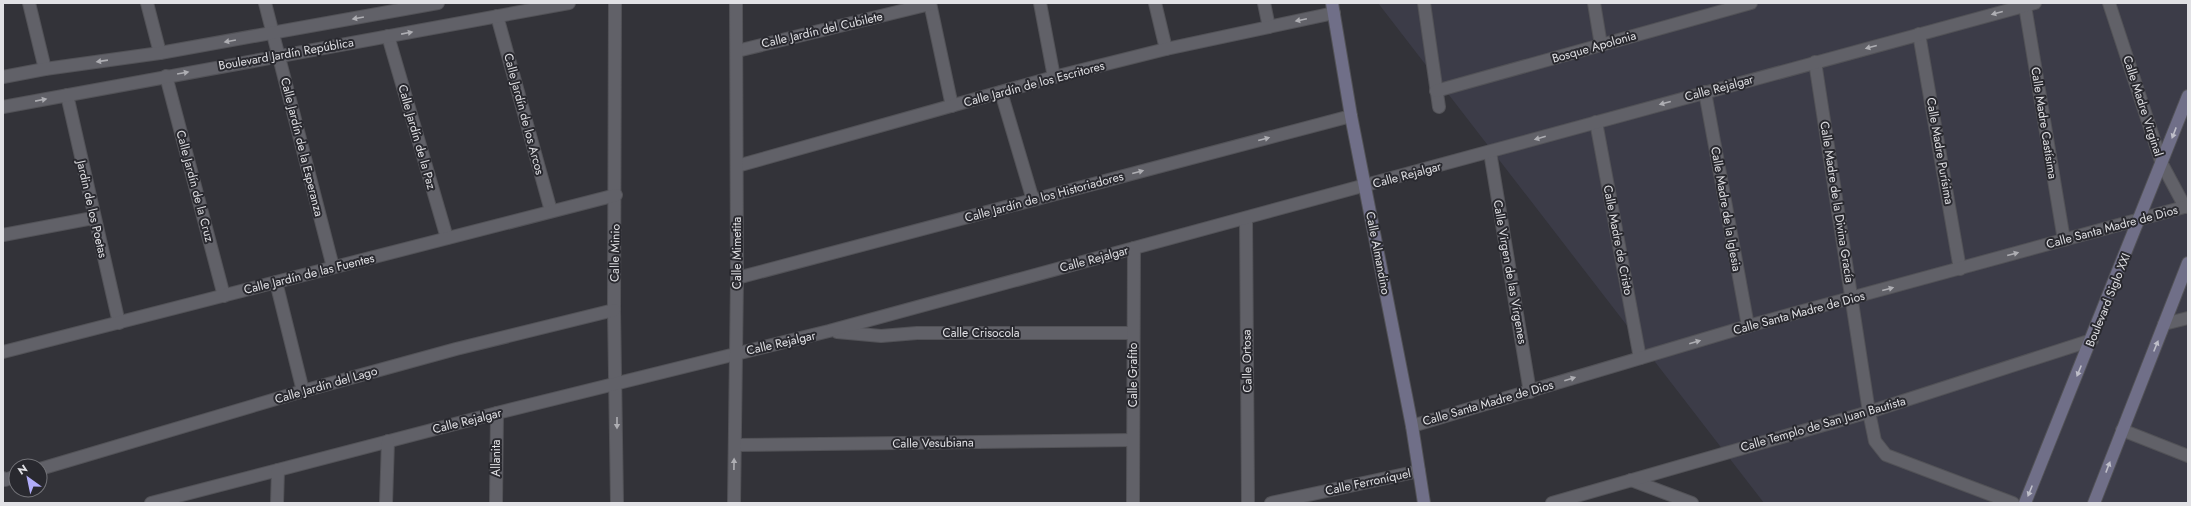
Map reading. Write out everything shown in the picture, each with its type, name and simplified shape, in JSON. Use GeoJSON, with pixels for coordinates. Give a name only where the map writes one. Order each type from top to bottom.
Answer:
{"type":"FeatureCollection","features":[{"type":"Feature","properties":{"kind":"street"},"geometry":{"type":"LineString","coordinates":[[29,3],[45,69]]}},
{"type":"Feature","properties":{"kind":"street"},"geometry":{"type":"LineString","coordinates":[[147,3],[160,54]]}},
{"type":"Feature","properties":{"kind":"street","name":"Calle Jardín de la Esperanza"},"geometry":{"type":"LineString","coordinates":[[265,3],[333,268]]}},
{"type":"Feature","properties":{"kind":"street","name":"Boulevard Jardín República"},"geometry":{"type":"LineString","coordinates":[[3,77],[45,69],[160,54],[273,33],[377,8],[438,3]]}},
{"type":"Feature","properties":{"kind":"street","name":"Boulevard Jardín República"},"geometry":{"type":"LineString","coordinates":[[3,107],[569,3]]}},
{"type":"Feature","properties":{"kind":"street","name":"Calle Minio"},"geometry":{"type":"LineString","coordinates":[[615,3],[616,195],[614,310],[617,503]]}},
{"type":"Feature","properties":{"kind":"street","name":"Calle Mimetita"},"geometry":{"type":"LineString","coordinates":[[734,503],[737,353],[736,3]]}},
{"type":"Feature","properties":{"kind":"street"},"geometry":{"type":"LineString","coordinates":[[1040,3],[1054,77]]}},
{"type":"Feature","properties":{"kind":"street"},"geometry":{"type":"LineString","coordinates":[[1156,3],[1166,49]]}},
{"type":"Feature","properties":{"kind":"street"},"geometry":{"type":"LineString","coordinates":[[1264,3],[1269,27]]}},
{"type":"Feature","properties":{"kind":"street"},"geometry":{"type":"LineString","coordinates":[[1424,3],[1439,107]]}},
{"type":"Feature","properties":{"kind":"street"},"geometry":{"type":"LineString","coordinates":[[1594,3],[1601,45]]}},
{"type":"Feature","properties":{"kind":"street","name":"Bosque Apolonia"},"geometry":{"type":"LineString","coordinates":[[1436,90],[1751,3]]}},
{"type":"Feature","properties":{"kind":"street","name":"Calle Madre Virginal"},"geometry":{"type":"LineString","coordinates":[[2109,3],[2162,164],[2186,206]]}},
{"type":"Feature","properties":{"kind":"street"},"geometry":{"type":"LineString","coordinates":[[930,4],[952,106]]}},
{"type":"Feature","properties":{"kind":"street","name":"Calle Jardín del Cubilete"},"geometry":{"type":"LineString","coordinates":[[736,51],[930,4]]}},
{"type":"Feature","properties":{"kind":"street","name":"Calle Rejalgar"},"geometry":{"type":"LineString","coordinates":[[155,502],[497,413],[829,331],[2030,4]]}},
{"type":"Feature","properties":{"kind":"street","name":"Calle Madre Castísima"},"geometry":{"type":"LineString","coordinates":[[2030,4],[2064,240]]}},
{"type":"Feature","properties":{"kind":"street","name":"Calle Jardín de los Escritores"},"geometry":{"type":"LineString","coordinates":[[737,166],[1054,77],[1166,49],[1269,27],[1333,8]]}},
{"type":"Feature","properties":{"kind":"street","name":"Calle Almandino"},"geometry":{"type":"LineString","coordinates":[[1333,8],[1351,116],[1412,426],[1424,503]]}},
{"type":"Feature","properties":{"kind":"street","name":"Calle Jardín de los Arcos"},"geometry":{"type":"LineString","coordinates":[[497,16],[551,211]]}},
{"type":"Feature","properties":{"kind":"street","name":"Calle Madre Purísima"},"geometry":{"type":"LineString","coordinates":[[1919,34],[1960,269]]}},
{"type":"Feature","properties":{"kind":"street","name":"Calle Jardín de la Paz"},"geometry":{"type":"LineString","coordinates":[[388,36],[446,238]]}},
{"type":"Feature","properties":{"kind":"street","name":"Calle Madre de la Divina Gracía"},"geometry":{"type":"LineString","coordinates":[[1815,62],[1852,298],[1868,412],[1875,441],[1886,455],[2014,503]]}},
{"type":"Feature","properties":{"kind":"street","name":"Calle Jardín de la Cruz"},"geometry":{"type":"LineString","coordinates":[[166,76],[224,296]]}},
{"type":"Feature","properties":{"kind":"street"},"geometry":{"type":"LineString","coordinates":[[1001,92],[1033,200]]}},
{"type":"Feature","properties":{"kind":"street","name":"Calle Madre de la Iglesia"},"geometry":{"type":"LineString","coordinates":[[1705,92],[1748,326]]}},
{"type":"Feature","properties":{"kind":"street","name":"Jardin de los Poetas"},"geometry":{"type":"LineString","coordinates":[[67,95],[93,218],[119,323]]}},
{"type":"Feature","properties":{"kind":"street","name":"Boulevard Siglo XXI"},"geometry":{"type":"LineString","coordinates":[[2025,503],[2092,340],[2188,96]]}},
{"type":"Feature","properties":{"kind":"street","name":"Calle Jardín de los Historiadores"},"geometry":{"type":"LineString","coordinates":[[737,278],[1351,116]]}},
{"type":"Feature","properties":{"kind":"street","name":"Calle Madre de Cristo"},"geometry":{"type":"LineString","coordinates":[[1596,122],[1640,358]]}},
{"type":"Feature","properties":{"kind":"street","name":"Calle Virgen de las Vírgenes"},"geometry":{"type":"LineString","coordinates":[[1490,152],[1530,392]]}},
{"type":"Feature","properties":{"kind":"street","name":"Calle Jardín de las Fuentes"},"geometry":{"type":"LineString","coordinates":[[3,352],[616,195]]}},
{"type":"Feature","properties":{"kind":"street","name":"Calle Santa Madre de Dios"},"geometry":{"type":"LineString","coordinates":[[1412,426],[1748,326],[2186,206]]}},
{"type":"Feature","properties":{"kind":"street"},"geometry":{"type":"LineString","coordinates":[[3,235],[93,218]]}},
{"type":"Feature","properties":{"kind":"street","name":"Calle Ortosa"},"geometry":{"type":"LineString","coordinates":[[1246,218],[1248,503]]}},
{"type":"Feature","properties":{"kind":"street","name":"Calle Grafito"},"geometry":{"type":"LineString","coordinates":[[1132,503],[1134,248]]}},
{"type":"Feature","properties":{"kind":"street"},"geometry":{"type":"LineString","coordinates":[[2094,503],[2188,263]]}},
{"type":"Feature","properties":{"kind":"street"},"geometry":{"type":"LineString","coordinates":[[276,282],[303,391]]}},
{"type":"Feature","properties":{"kind":"street","name":"Calle Jardín del Lago"},"geometry":{"type":"LineString","coordinates":[[48,467],[303,391],[456,349],[614,310]]}},
{"type":"Feature","properties":{"kind":"street"},"geometry":{"type":"LineString","coordinates":[[2164,324],[2188,318]]}},
{"type":"Feature","properties":{"kind":"street","name":"Calle Crisocola"},"geometry":{"type":"LineString","coordinates":[[829,331],[881,336],[917,333],[1133,333]]}},
{"type":"Feature","properties":{"kind":"street","name":"Calle Templo de San Juan Bautista"},"geometry":{"type":"LineString","coordinates":[[1552,503],[1868,412],[2092,340]]}},
{"type":"Feature","properties":{"kind":"street","name":"Allanita"},"geometry":{"type":"LineString","coordinates":[[496,503],[497,413]]}},
{"type":"Feature","properties":{"kind":"street"},"geometry":{"type":"LineString","coordinates":[[2122,430],[2188,456]]}},
{"type":"Feature","properties":{"kind":"street","name":"Calle Vesubiana"},"geometry":{"type":"LineString","coordinates":[[735,445],[1132,440]]}},
{"type":"Feature","properties":{"kind":"street"},"geometry":{"type":"LineString","coordinates":[[386,503],[388,441]]}},
{"type":"Feature","properties":{"kind":"street"},"geometry":{"type":"LineString","coordinates":[[277,503],[278,470]]}},
{"type":"Feature","properties":{"kind":"street","name":"Calle Ferroníquel"},"geometry":{"type":"LineString","coordinates":[[1271,503],[1418,471]]}},
{"type":"Feature","properties":{"kind":"street"},"geometry":{"type":"LineString","coordinates":[[1631,480],[1692,503]]}},
{"type":"Feature","properties":{"kind":"shaded area"},"geometry":{"type":"Polygon","coordinates":[[[1378,3],[2188,3],[2188,503],[1764,503],[1378,3]]]}}]}
